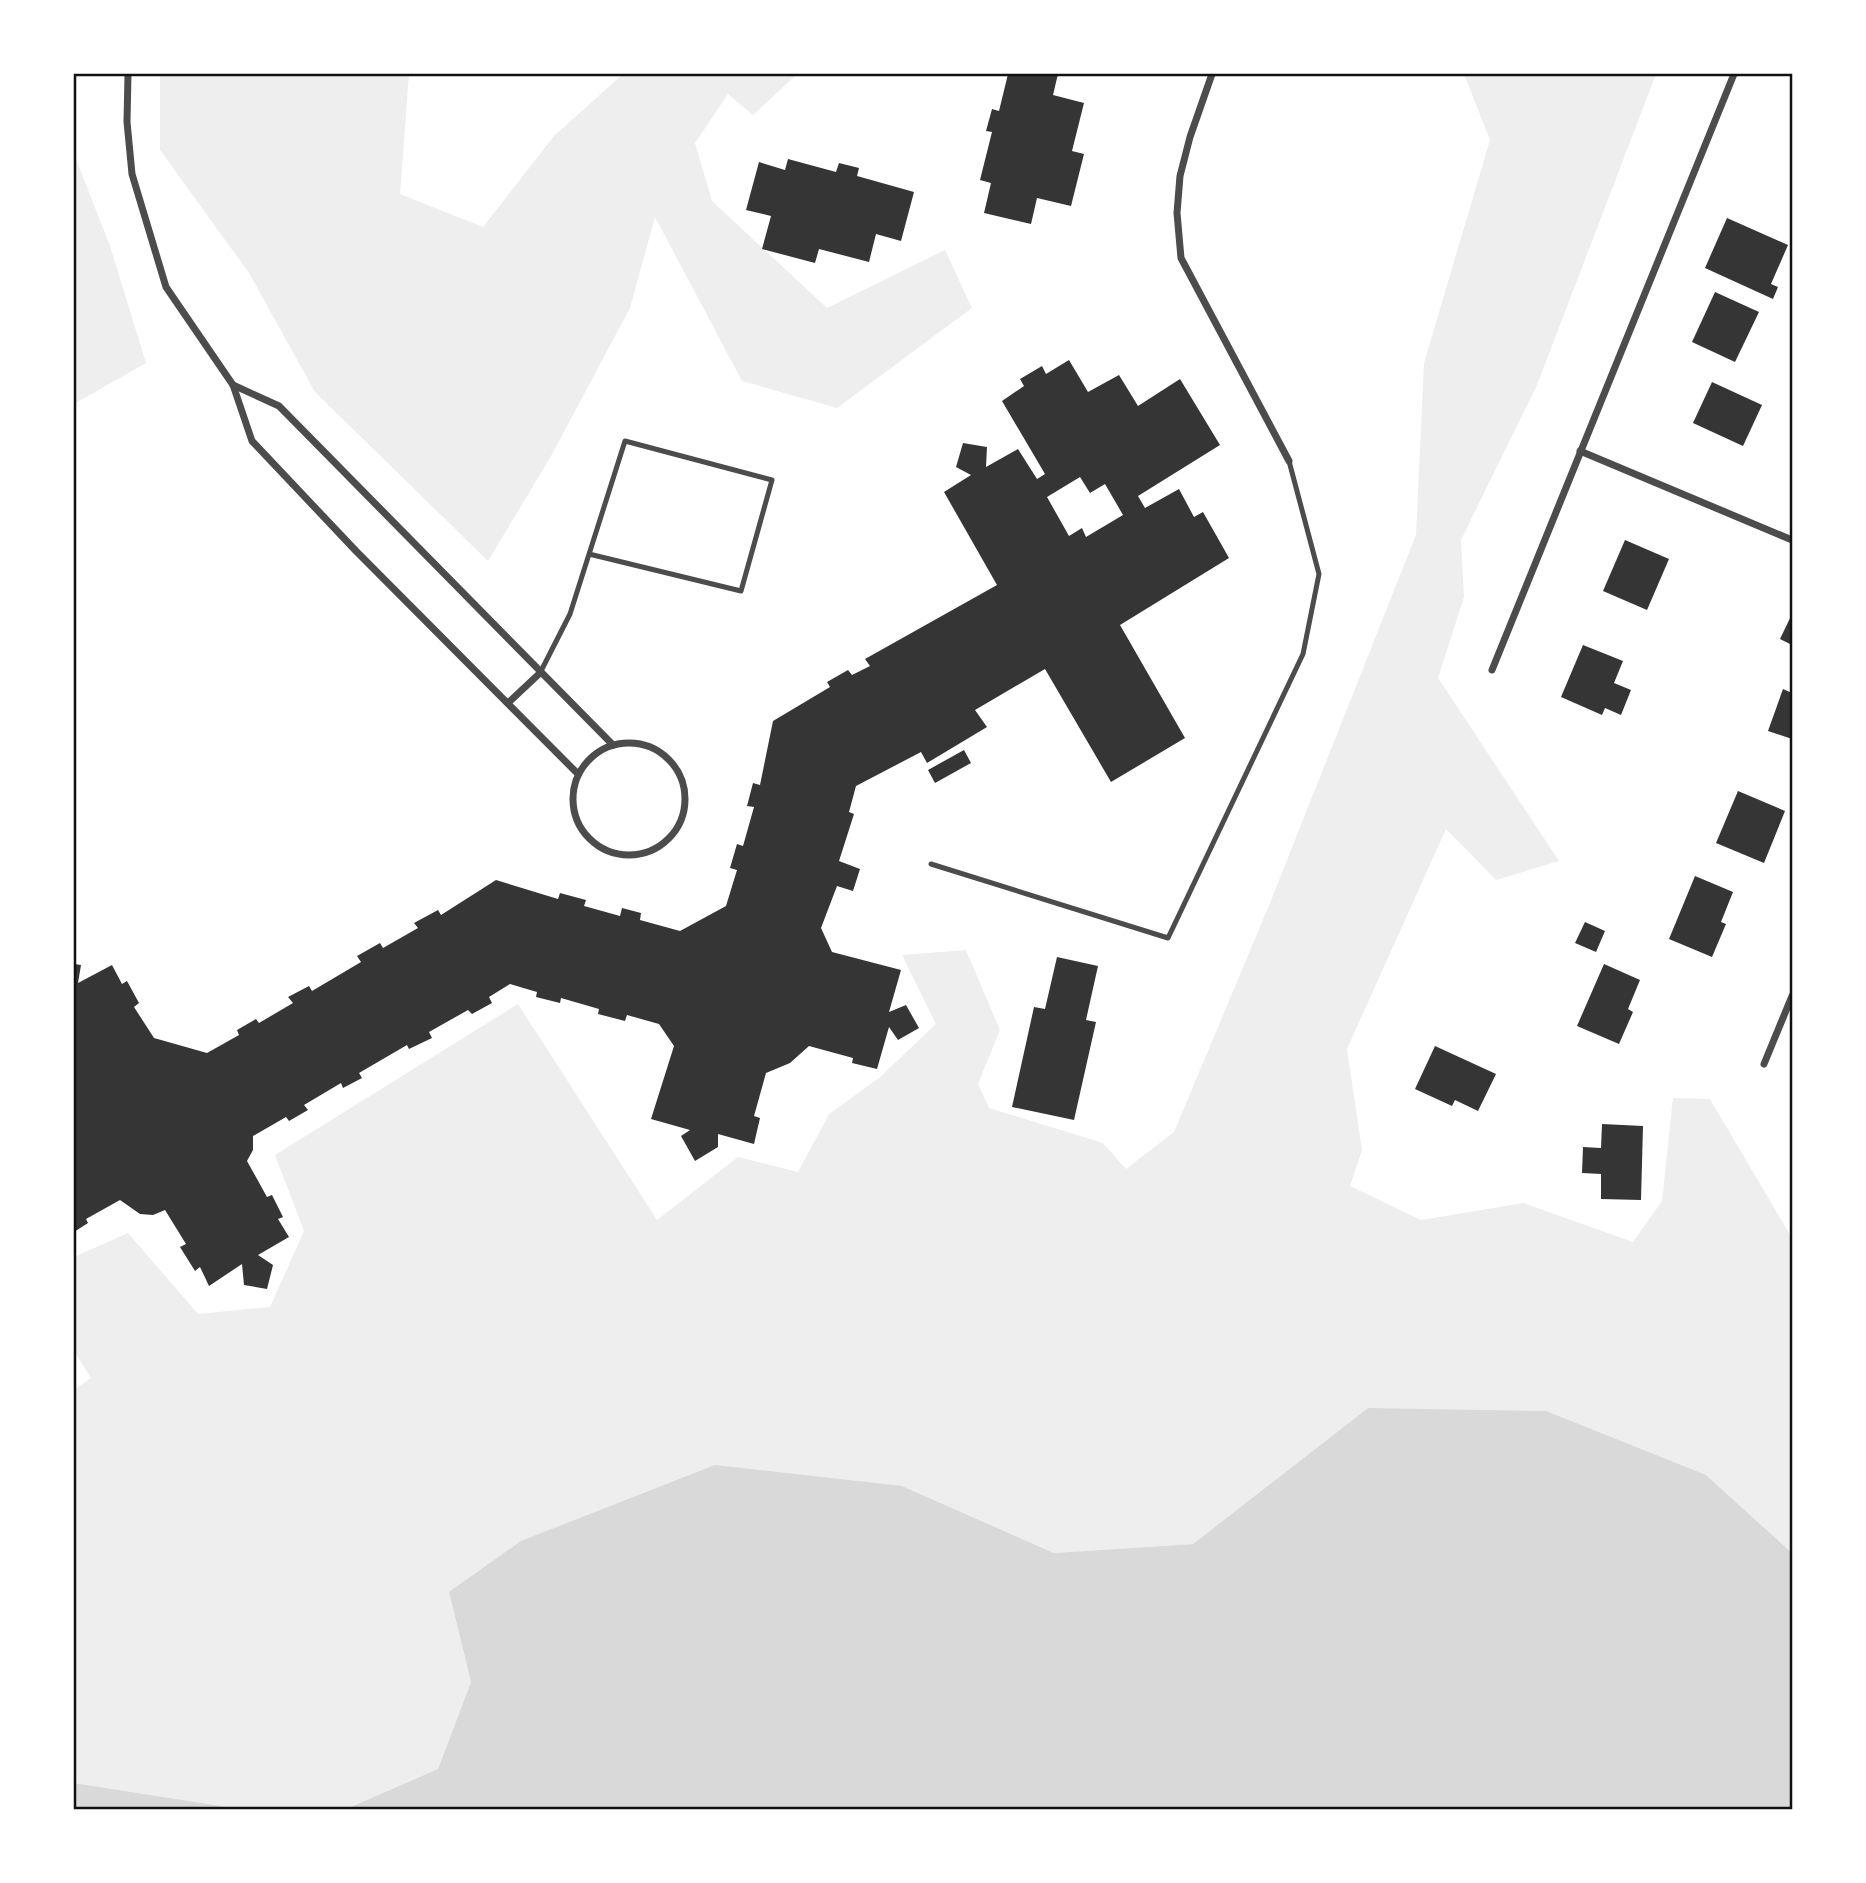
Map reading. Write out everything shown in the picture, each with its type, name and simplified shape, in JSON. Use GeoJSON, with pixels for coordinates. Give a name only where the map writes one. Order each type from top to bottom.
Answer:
{"type":"FeatureCollection","features":[{"type":"Feature","properties":{"kind":"street"},"geometry":{"type":"LineString","coordinates":[[128,74],[127,122],[132,174],[166,287],[233,385],[252,442],[579,774]]}},
{"type":"Feature","properties":{"kind":"street"},"geometry":{"type":"LineString","coordinates":[[1212,74],[1190,137],[1180,176],[1177,213],[1181,258],[1289,461]]}},
{"type":"Feature","properties":{"kind":"street"},"geometry":{"type":"LineString","coordinates":[[1492,670],[1734,74]]}},
{"type":"Feature","properties":{"kind":"street"},"geometry":{"type":"LineString","coordinates":[[233,385],[279,406],[613,745]]}},
{"type":"Feature","properties":{"kind":"street"},"geometry":{"type":"LineString","coordinates":[[1580,451],[1793,540]]}},
{"type":"Feature","properties":{"kind":"street"},"geometry":{"type":"LineString","coordinates":[[508,703],[540,673]]}},
{"type":"Feature","properties":{"kind":"street"},"geometry":{"type":"LineString","coordinates":[[613,745],[643,745],[657,751],[678,773],[685,802],[682,817],[665,842],[652,850],[622,855],[607,851],[594,843],[576,818],[573,804],[579,774],[593,756],[613,745]]}},
{"type":"Feature","properties":{"kind":"street"},"geometry":{"type":"LineString","coordinates":[[1764,1064],[1793,996]]}},
{"type":"Feature","properties":{"kind":"lane"},"geometry":{"type":"LineString","coordinates":[[540,673],[570,614],[589,554],[625,441],[772,480],[741,591],[589,554]]}},
{"type":"Feature","properties":{"kind":"lane"},"geometry":{"type":"LineString","coordinates":[[931,864],[1168,938],[1303,654],[1319,574],[1289,461]]}},
{"type":"Feature","properties":{"kind":"shaded area"},"geometry":{"type":"Polygon","coordinates":[[[160,74],[409,74],[400,194],[483,227],[554,136],[623,74],[794,74],[796,75],[753,115],[728,94],[695,143],[712,201],[827,308],[945,250],[972,308],[837,408],[742,381],[655,217],[630,308],[550,458],[488,561],[315,392],[249,273],[160,150],[160,74]]]}},
{"type":"Feature","properties":{"kind":"shaded area"},"geometry":{"type":"Polygon","coordinates":[[[1464,74],[1656,74],[1537,385],[1461,540],[1464,597],[1438,678],[1559,861],[1496,880],[1446,829],[1347,1049],[1362,1150],[1350,1186],[1421,1220],[1523,1203],[1633,1242],[1662,1201],[1673,1098],[1710,1099],[1792,1238],[1792,1553],[1706,1475],[1368,1408],[1193,1544],[1054,1553],[902,1486],[449,1592],[471,1682],[438,1769],[346,1809],[240,1809],[74,1783],[74,1390],[91,1378],[74,1351],[74,1257],[128,1233],[198,1314],[270,1307],[304,1231],[275,1155],[518,1004],[657,1220],[738,1157],[798,1172],[829,1114],[879,1078],[936,1024],[902,955],[966,950],[1000,1030],[978,1084],[989,1108],[1103,1143],[1126,1169],[1174,1132],[1270,903],[1416,535],[1424,363],[1490,140],[1464,74]]]}},
{"type":"Feature","properties":{"kind":"shaded area"},"geometry":{"type":"Polygon","coordinates":[[[74,154],[110,246],[146,363],[74,404],[74,154]]]}},
{"type":"Feature","properties":{"kind":"shaded area"},"geometry":{"type":"Polygon","coordinates":[[[1368,1408],[1546,1411],[1706,1475],[1792,1553],[1792,1809],[346,1809],[438,1769],[471,1682],[449,1592],[521,1541],[715,1465],[902,1486],[1054,1553],[1193,1544],[1368,1408]]]}},
{"type":"Feature","properties":{"kind":"shaded area"},"geometry":{"type":"Polygon","coordinates":[[[74,1783],[240,1809],[74,1809],[74,1783]]]}},
{"type":"Feature","properties":{"kind":"building"},"geometry":{"type":"Polygon","coordinates":[[[1008,74],[1058,74],[1053,95],[1084,103],[1072,151],[1084,154],[1071,206],[1037,198],[1031,224],[984,213],[991,183],[980,180],[992,132],[986,131],[992,109],[999,111],[1008,74]]]}},
{"type":"Feature","properties":{"kind":"building"},"geometry":{"type":"Polygon","coordinates":[[[788,159],[836,172],[839,163],[859,168],[857,176],[914,192],[901,241],[876,234],[869,262],[819,249],[815,263],[762,249],[771,216],[746,210],[759,162],[785,170],[788,159]]]}},
{"type":"Feature","properties":{"kind":"building"},"geometry":{"type":"Polygon","coordinates":[[[1727,218],[1788,245],[1771,284],[1778,287],[1773,299],[1705,268],[1727,218]]]}},
{"type":"Feature","properties":{"kind":"building"},"geometry":{"type":"Polygon","coordinates":[[[1715,292],[1759,312],[1735,362],[1692,342],[1715,292]]]}},
{"type":"Feature","properties":{"kind":"building"},"geometry":{"type":"Polygon","coordinates":[[[1069,360],[1088,392],[1119,375],[1138,406],[1180,379],[1220,445],[1138,496],[1145,508],[1179,489],[1194,517],[1203,512],[1229,558],[1120,625],[1185,738],[1111,782],[1045,669],[975,710],[987,727],[927,763],[921,752],[856,786],[849,812],[854,814],[839,861],[860,869],[853,891],[837,886],[821,928],[832,952],[901,970],[889,1012],[906,1005],[919,1028],[898,1040],[889,1027],[877,1069],[852,1063],[853,1058],[809,1046],[790,1063],[766,1073],[754,1116],[760,1118],[754,1144],[718,1134],[718,1147],[695,1161],[681,1136],[690,1130],[651,1119],[674,1046],[659,1024],[627,1015],[625,1021],[598,1014],[599,1009],[561,998],[560,1003],[536,997],[537,992],[510,984],[489,997],[492,1003],[472,1014],[468,1010],[429,1032],[432,1038],[409,1049],[407,1045],[359,1073],[362,1078],[343,1088],[341,1083],[304,1105],[308,1110],[289,1121],[286,1117],[253,1136],[253,1150],[247,1161],[267,1197],[272,1195],[283,1217],[278,1219],[289,1237],[258,1255],[273,1265],[267,1289],[244,1285],[242,1264],[209,1286],[200,1267],[195,1271],[180,1247],[186,1244],[165,1210],[153,1215],[140,1214],[120,1200],[86,1219],[88,1223],[74,1232],[74,964],[81,965],[78,983],[112,965],[122,984],[127,981],[139,1003],[134,1007],[154,1038],[207,1053],[239,1035],[237,1030],[256,1019],[259,1023],[293,1003],[288,997],[309,986],[312,991],[361,962],[357,956],[380,943],[383,948],[418,928],[414,923],[438,910],[441,915],[496,880],[558,899],[560,893],[586,900],[584,906],[620,916],[622,908],[641,913],[640,920],[680,931],[726,906],[737,870],[730,868],[737,844],[743,846],[754,807],[747,806],[753,783],[760,785],[773,721],[830,687],[827,682],[848,670],[852,675],[870,666],[865,659],[997,585],[944,492],[971,475],[956,467],[963,443],[987,447],[986,467],[1018,449],[1037,479],[1045,474],[1002,401],[1024,386],[1020,379],[1042,366],[1046,374],[1069,360]],[[1080,477],[1047,497],[1069,536],[1082,528],[1086,537],[1123,515],[1105,484],[1090,493],[1080,477]]]}},
{"type":"Feature","properties":{"kind":"building"},"geometry":{"type":"Polygon","coordinates":[[[1712,382],[1762,405],[1743,446],[1693,423],[1712,382]]]}},
{"type":"Feature","properties":{"kind":"building"},"geometry":{"type":"Polygon","coordinates":[[[1625,540],[1669,559],[1647,610],[1603,591],[1625,540]]]}},
{"type":"Feature","properties":{"kind":"building"},"geometry":{"type":"Polygon","coordinates":[[[1792,614],[1792,645],[1780,639],[1792,614]]]}},
{"type":"Feature","properties":{"kind":"building"},"geometry":{"type":"Polygon","coordinates":[[[1583,645],[1623,661],[1614,683],[1631,690],[1621,715],[1605,708],[1602,715],[1561,697],[1583,645]]]}},
{"type":"Feature","properties":{"kind":"building"},"geometry":{"type":"Polygon","coordinates":[[[1783,689],[1792,693],[1792,739],[1768,731],[1783,689]]]}},
{"type":"Feature","properties":{"kind":"building"},"geometry":{"type":"Polygon","coordinates":[[[964,750],[971,763],[935,783],[928,770],[964,750]]]}},
{"type":"Feature","properties":{"kind":"building"},"geometry":{"type":"Polygon","coordinates":[[[1738,791],[1785,811],[1764,863],[1716,843],[1738,791]]]}},
{"type":"Feature","properties":{"kind":"building"},"geometry":{"type":"Polygon","coordinates":[[[1695,876],[1733,892],[1721,922],[1726,924],[1712,957],[1669,939],[1695,876]]]}},
{"type":"Feature","properties":{"kind":"building"},"geometry":{"type":"Polygon","coordinates":[[[1585,922],[1605,931],[1596,952],[1575,943],[1585,922]]]}},
{"type":"Feature","properties":{"kind":"building"},"geometry":{"type":"Polygon","coordinates":[[[1057,957],[1098,966],[1086,1020],[1096,1022],[1074,1120],[1012,1107],[1034,1007],[1045,1009],[1057,957]]]}},
{"type":"Feature","properties":{"kind":"building"},"geometry":{"type":"Polygon","coordinates":[[[1604,964],[1640,980],[1628,1009],[1633,1012],[1619,1044],[1577,1026],[1604,964]]]}},
{"type":"Feature","properties":{"kind":"building"},"geometry":{"type":"Polygon","coordinates":[[[1435,1046],[1496,1074],[1478,1111],[1455,1100],[1452,1106],[1415,1089],[1435,1046]]]}},
{"type":"Feature","properties":{"kind":"building"},"geometry":{"type":"Polygon","coordinates":[[[1602,1124],[1643,1126],[1641,1200],[1601,1199],[1601,1174],[1582,1173],[1583,1147],[1601,1148],[1602,1124]]]}}]}
